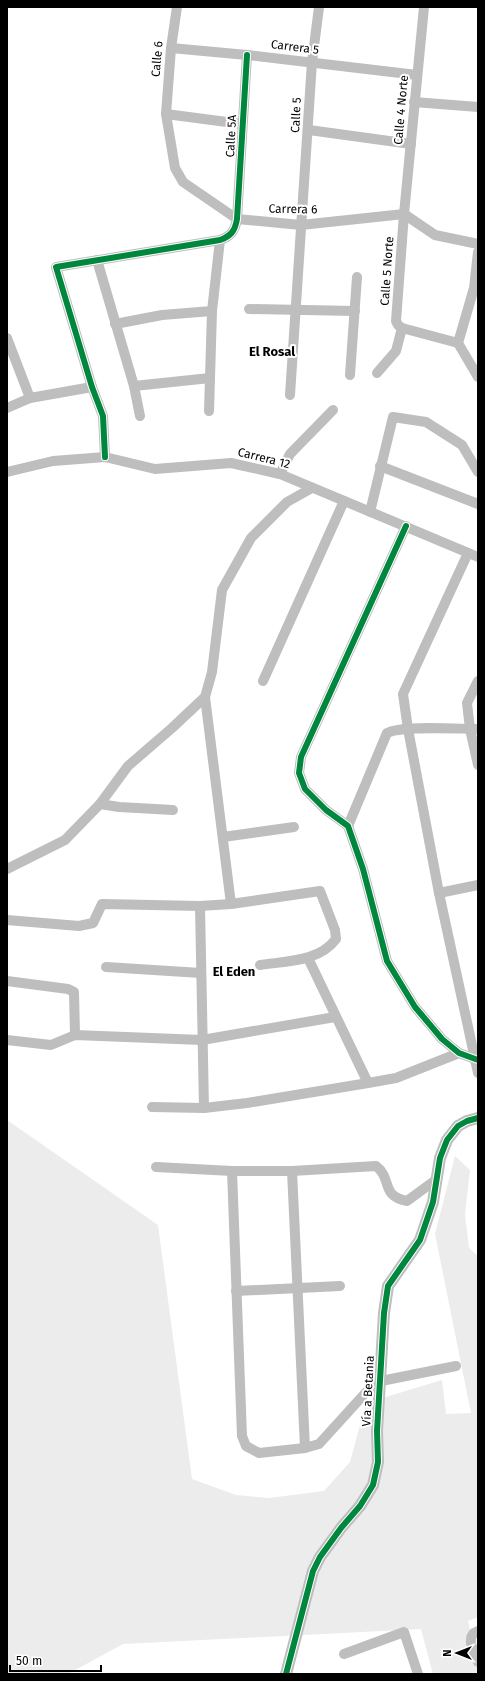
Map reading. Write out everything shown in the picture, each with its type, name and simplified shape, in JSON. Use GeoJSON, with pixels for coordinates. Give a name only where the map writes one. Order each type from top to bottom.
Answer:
{"type":"FeatureCollection","features":[{"type":"Feature","properties":{"kind":"street","name":"Calle 6"},"geometry":{"type":"LineString","coordinates":[[166,114],[171,48],[177,7]]}},
{"type":"Feature","properties":{"kind":"street","name":"Calle 5"},"geometry":{"type":"LineString","coordinates":[[290,395],[309,130],[312,62],[319,7]]}},
{"type":"Feature","properties":{"kind":"street","name":"Calle 4 Norte"},"geometry":{"type":"LineString","coordinates":[[404,214],[423,7]]}},
{"type":"Feature","properties":{"kind":"street","name":"Carrera 5"},"geometry":{"type":"LineString","coordinates":[[171,48],[312,62],[417,76]]}},
{"type":"Feature","properties":{"kind":"street","name":"Calle 5A"},"geometry":{"type":"LineString","coordinates":[[237,219],[247,55]]}},
{"type":"Feature","properties":{"kind":"street"},"geometry":{"type":"LineString","coordinates":[[414,102],[478,107]]}},
{"type":"Feature","properties":{"kind":"street"},"geometry":{"type":"LineString","coordinates":[[166,114],[242,124]]}},
{"type":"Feature","properties":{"kind":"street","name":"Carrera 6"},"geometry":{"type":"LineString","coordinates":[[166,114],[175,168],[178,175],[183,182],[237,219],[301,225],[404,214]]}},
{"type":"Feature","properties":{"kind":"street"},"geometry":{"type":"LineString","coordinates":[[309,130],[411,144]]}},
{"type":"Feature","properties":{"kind":"street"},"geometry":{"type":"LineString","coordinates":[[404,214],[434,235],[478,244]]}},
{"type":"Feature","properties":{"kind":"street","name":"Calle 5 Norte"},"geometry":{"type":"LineString","coordinates":[[402,328],[398,325],[396,320],[404,214]]}},
{"type":"Feature","properties":{"kind":"street"},"geometry":{"type":"LineString","coordinates":[[106,457],[103,416],[92,387],[56,267],[220,240],[228,237],[233,232],[237,219]]}},
{"type":"Feature","properties":{"kind":"street"},"geometry":{"type":"LineString","coordinates":[[208,411],[212,311],[220,240]]}},
{"type":"Feature","properties":{"kind":"street"},"geometry":{"type":"LineString","coordinates":[[458,343],[474,288],[478,252]]}},
{"type":"Feature","properties":{"kind":"street"},"geometry":{"type":"LineString","coordinates":[[97,260],[134,386],[140,416]]}},
{"type":"Feature","properties":{"kind":"street"},"geometry":{"type":"LineString","coordinates":[[350,375],[357,277]]}},
{"type":"Feature","properties":{"kind":"street"},"geometry":{"type":"LineString","coordinates":[[249,309],[355,311]]}},
{"type":"Feature","properties":{"kind":"street"},"geometry":{"type":"LineString","coordinates":[[115,324],[162,315],[212,311]]}},
{"type":"Feature","properties":{"kind":"street"},"geometry":{"type":"LineString","coordinates":[[377,373],[396,351],[402,328],[458,343],[478,377]]}},
{"type":"Feature","properties":{"kind":"street"},"geometry":{"type":"LineString","coordinates":[[7,338],[30,398]]}},
{"type":"Feature","properties":{"kind":"street"},"geometry":{"type":"LineString","coordinates":[[134,386],[210,378]]}},
{"type":"Feature","properties":{"kind":"street"},"geometry":{"type":"LineString","coordinates":[[7,408],[30,398],[92,387]]}},
{"type":"Feature","properties":{"kind":"street"},"geometry":{"type":"LineString","coordinates":[[280,474],[290,454],[333,410]]}},
{"type":"Feature","properties":{"kind":"street"},"geometry":{"type":"LineString","coordinates":[[370,512],[393,417],[426,422],[462,445],[478,472]]}},
{"type":"Feature","properties":{"kind":"street","name":"Carrera 12"},"geometry":{"type":"LineString","coordinates":[[7,472],[54,461],[106,457],[155,470],[231,463],[280,474],[478,557]]}},
{"type":"Feature","properties":{"kind":"street"},"geometry":{"type":"LineString","coordinates":[[380,466],[478,504]]}},
{"type":"Feature","properties":{"kind":"street"},"geometry":{"type":"LineString","coordinates":[[231,904],[205,697],[212,672],[222,590],[251,538],[286,502],[312,488]]}},
{"type":"Feature","properties":{"kind":"street"},"geometry":{"type":"LineString","coordinates":[[263,680],[344,501]]}},
{"type":"Feature","properties":{"kind":"street"},"geometry":{"type":"LineString","coordinates":[[406,526],[301,757],[299,773],[305,789],[326,810],[348,826],[363,869],[386,961],[415,1006],[442,1039],[459,1053],[477,1060]]}},
{"type":"Feature","properties":{"kind":"street"},"geometry":{"type":"LineString","coordinates":[[468,553],[404,694],[408,729],[439,893],[477,1060],[478,1073]]}},
{"type":"Feature","properties":{"kind":"street"},"geometry":{"type":"LineString","coordinates":[[478,682],[467,703],[474,729],[478,765]]}},
{"type":"Feature","properties":{"kind":"street"},"geometry":{"type":"LineString","coordinates":[[7,869],[65,840],[100,804],[128,766],[205,697]]}},
{"type":"Feature","properties":{"kind":"street"},"geometry":{"type":"LineString","coordinates":[[348,826],[387,733],[393,730],[408,729],[474,729]]}},
{"type":"Feature","properties":{"kind":"street"},"geometry":{"type":"LineString","coordinates":[[100,804],[119,807],[173,810]]}},
{"type":"Feature","properties":{"kind":"street"},"geometry":{"type":"LineString","coordinates":[[223,837],[294,827]]}},
{"type":"Feature","properties":{"kind":"street"},"geometry":{"type":"LineString","coordinates":[[439,893],[478,884]]}},
{"type":"Feature","properties":{"kind":"street"},"geometry":{"type":"LineString","coordinates":[[7,920],[80,926],[93,923],[102,904],[200,906],[231,904],[320,891],[335,930],[336,939],[330,948],[308,958],[260,965]]}},
{"type":"Feature","properties":{"kind":"street"},"geometry":{"type":"LineString","coordinates":[[200,906],[204,1108]]}},
{"type":"Feature","properties":{"kind":"street"},"geometry":{"type":"LineString","coordinates":[[308,958],[334,1017],[368,1083]]}},
{"type":"Feature","properties":{"kind":"street"},"geometry":{"type":"LineString","coordinates":[[106,967],[201,973]]}},
{"type":"Feature","properties":{"kind":"street"},"geometry":{"type":"LineString","coordinates":[[7,981],[68,989],[74,992],[75,1035]]}},
{"type":"Feature","properties":{"kind":"street"},"geometry":{"type":"LineString","coordinates":[[7,1040],[51,1045],[75,1035],[202,1040],[334,1017]]}},
{"type":"Feature","properties":{"kind":"street"},"geometry":{"type":"LineString","coordinates":[[152,1107],[204,1108],[247,1103],[368,1083],[396,1078],[459,1053]]}},
{"type":"Feature","properties":{"kind":"street","name":"Vía a Betania"},"geometry":{"type":"LineString","coordinates":[[286,1674],[313,1571],[324,1551],[360,1506],[373,1485],[378,1462],[377,1431],[384,1312],[388,1286],[420,1240],[430,1214],[440,1158],[447,1140],[458,1126],[467,1121],[478,1118]]}},
{"type":"Feature","properties":{"kind":"street"},"geometry":{"type":"LineString","coordinates":[[156,1167],[232,1171],[292,1171],[376,1166],[384,1172],[387,1185],[392,1194],[398,1199],[407,1201],[437,1179]]}},
{"type":"Feature","properties":{"kind":"street"},"geometry":{"type":"LineString","coordinates":[[232,1171],[242,1436],[246,1446],[259,1453],[305,1448],[319,1444],[369,1389],[381,1381],[456,1366]]}},
{"type":"Feature","properties":{"kind":"street"},"geometry":{"type":"LineString","coordinates":[[292,1171],[305,1448]]}},
{"type":"Feature","properties":{"kind":"street"},"geometry":{"type":"LineString","coordinates":[[236,1291],[340,1286]]}},
{"type":"Feature","properties":{"kind":"street"},"geometry":{"type":"LineString","coordinates":[[478,1631],[470,1636],[478,1662]]}},
{"type":"Feature","properties":{"kind":"street"},"geometry":{"type":"LineString","coordinates":[[344,1654],[404,1632],[418,1674]]}},
{"type":"Feature","properties":{"kind":"shaded area"},"geometry":{"type":"Polygon","coordinates":[[[7,1120],[158,1225],[192,1479],[236,1495],[269,1498],[324,1491],[350,1462],[366,1403],[442,1380],[446,1414],[471,1413],[435,1234],[455,1156],[470,1170],[465,1214],[469,1248],[478,1256],[478,1617],[468,1621],[478,1660],[478,1674],[433,1674],[421,1629],[123,1644],[68,1674],[7,1674],[7,1120]]]}},
{"type":"Feature","properties":{"kind":"cycle path"},"geometry":{"type":"LineString","coordinates":[[105,457],[103,416],[92,387],[56,267],[220,240],[227,237],[232,232],[237,219],[247,55]]}},
{"type":"Feature","properties":{"kind":"cycle path"},"geometry":{"type":"LineString","coordinates":[[406,526],[301,757],[299,773],[305,789],[326,810],[348,826],[363,869],[387,961],[415,1007],[442,1039],[459,1053],[478,1060]]}},
{"type":"Feature","properties":{"kind":"cycle path"},"geometry":{"type":"LineString","coordinates":[[286,1674],[313,1571],[320,1557],[341,1528],[360,1506],[373,1485],[378,1462],[377,1431],[384,1313],[388,1286],[420,1240],[433,1202],[440,1158],[447,1140],[458,1126],[467,1121],[478,1118]]}},
{"type":"Feature","properties":{"kind":"district","name":"El Rosal"},"geometry":{"type":"Point","coordinates":[272,351]}},
{"type":"Feature","properties":{"kind":"district","name":"El Eden"},"geometry":{"type":"Point","coordinates":[234,971]}}]}
